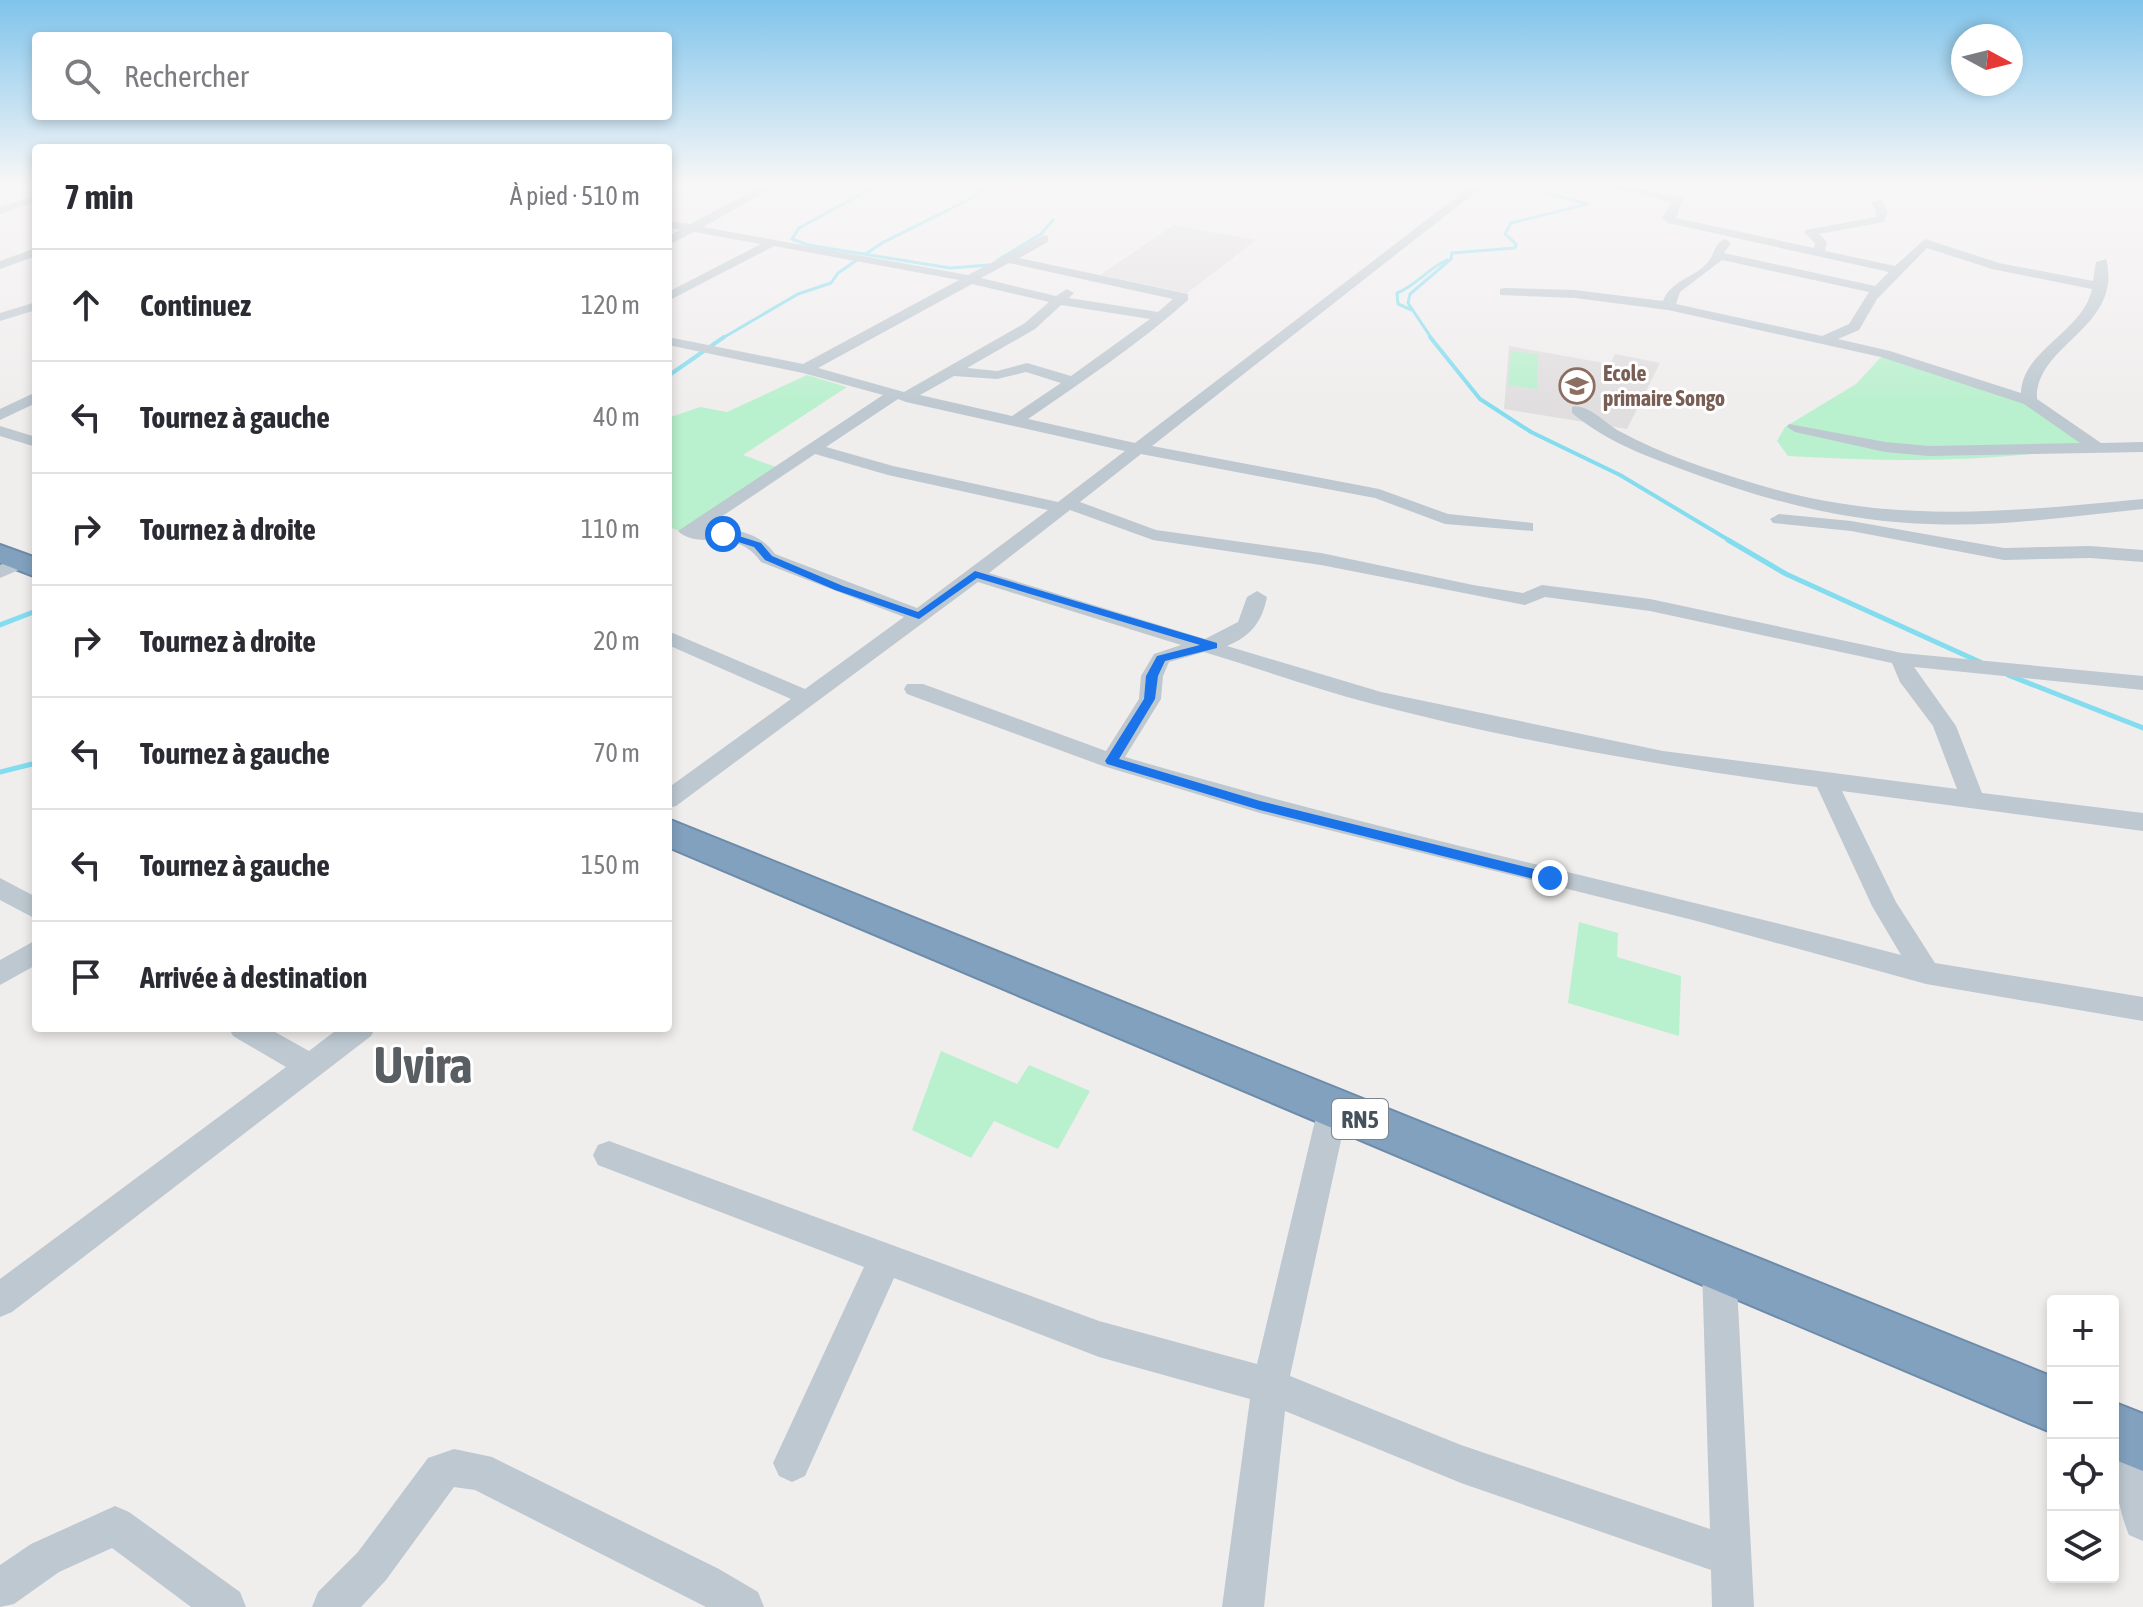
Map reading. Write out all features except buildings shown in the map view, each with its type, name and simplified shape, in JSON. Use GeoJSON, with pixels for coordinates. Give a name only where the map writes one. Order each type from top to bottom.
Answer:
{"type":"FeatureCollection","features":[{"type":"Feature","properties":{"kind":"highway","name":"RN5"},"geometry":{"type":"LineString","coordinates":[[672,834],[2047,1403]]}},
{"type":"Feature","properties":{"kind":"street"},"geometry":{"type":"LineString","coordinates":[[0,265],[19,258]]}},
{"type":"Feature","properties":{"kind":"street"},"geometry":{"type":"LineString","coordinates":[[672,295],[743,258]]}},
{"type":"Feature","properties":{"kind":"street"},"geometry":{"type":"LineString","coordinates":[[862,258],[974,280],[1059,301],[1164,317]]}},
{"type":"Feature","properties":{"kind":"street"},"geometry":{"type":"LineString","coordinates":[[672,797],[975,575],[1385,258]]}},
{"type":"Feature","properties":{"kind":"street"},"geometry":{"type":"LineString","coordinates":[[1668,306],[1674,290],[1717,258]]}},
{"type":"Feature","properties":{"kind":"street"},"geometry":{"type":"LineString","coordinates":[[1731,258],[1877,290]]}},
{"type":"Feature","properties":{"kind":"street"},"geometry":{"type":"LineString","coordinates":[[1845,258],[1898,270]]}},
{"type":"Feature","properties":{"kind":"street"},"geometry":{"type":"LineString","coordinates":[[1822,341],[1854,327],[1877,290],[1910,258]]}},
{"type":"Feature","properties":{"kind":"street"},"geometry":{"type":"LineString","coordinates":[[1971,258],[1996,266],[2097,286]]}},
{"type":"Feature","properties":{"kind":"street"},"geometry":{"type":"LineString","coordinates":[[805,369],[1008,259],[1183,295],[1164,317],[1015,421]]}},
{"type":"Feature","properties":{"kind":"street"},"geometry":{"type":"LineString","coordinates":[[2029,401],[2026,388],[2031,374],[2075,334],[2094,306],[2102,262]]}},
{"type":"Feature","properties":{"kind":"street"},"geometry":{"type":"LineString","coordinates":[[919,616],[839,588],[768,558],[758,545],[741,538],[687,531],[812,448],[1030,326],[1086,274]]}},
{"type":"Feature","properties":{"kind":"street"},"geometry":{"type":"LineString","coordinates":[[1505,292],[1575,294],[1668,306],[1747,321],[1885,354],[2029,401],[2096,447]]}},
{"type":"Feature","properties":{"kind":"street"},"geometry":{"type":"LineString","coordinates":[[0,317],[32,307]]}},
{"type":"Feature","properties":{"kind":"street"},"geometry":{"type":"LineString","coordinates":[[672,342],[805,369],[901,396],[1139,449],[1379,494],[1445,519],[1527,527]]}},
{"type":"Feature","properties":{"kind":"street"},"geometry":{"type":"LineString","coordinates":[[949,371],[997,375],[1027,367],[1073,382]]}},
{"type":"Feature","properties":{"kind":"street"},"geometry":{"type":"LineString","coordinates":[[0,415],[32,399]]}},
{"type":"Feature","properties":{"kind":"street"},"geometry":{"type":"LineString","coordinates":[[1578,410],[1600,428],[1630,444],[1729,483],[1827,506],[1931,519],[2143,504]]}},
{"type":"Feature","properties":{"kind":"street"},"geometry":{"type":"LineString","coordinates":[[1795,427],[1885,447],[1929,451],[2143,447]]}},
{"type":"Feature","properties":{"kind":"street"},"geometry":{"type":"LineString","coordinates":[[0,431],[32,441]]}},
{"type":"Feature","properties":{"kind":"street"},"geometry":{"type":"LineString","coordinates":[[812,448],[972,490],[1009,494],[1063,506],[1153,535],[1321,559],[1525,599],[1542,591],[1650,605],[1902,659],[2143,683]]}},
{"type":"Feature","properties":{"kind":"street"},"geometry":{"type":"LineString","coordinates":[[1779,519],[1851,526],[2004,554],[2090,552],[2143,556]]}},
{"type":"Feature","properties":{"kind":"street"},"geometry":{"type":"LineString","coordinates":[[975,575],[1213,645],[1376,698],[1466,719],[1663,759],[2143,822]]}},
{"type":"Feature","properties":{"kind":"street"},"geometry":{"type":"LineString","coordinates":[[1111,761],[1150,699],[1152,676],[1161,658],[1229,640],[1257,605],[1257,597]]}},
{"type":"Feature","properties":{"kind":"street"},"geometry":{"type":"LineString","coordinates":[[672,639],[807,698]]}},
{"type":"Feature","properties":{"kind":"street"},"geometry":{"type":"LineString","coordinates":[[1902,659],[1903,670],[1937,712],[1949,735],[1972,798]]}},
{"type":"Feature","properties":{"kind":"street"},"geometry":{"type":"LineString","coordinates":[[915,689],[1111,761],[1260,805],[1693,910],[1926,973],[2143,1009]]}},
{"type":"Feature","properties":{"kind":"street"},"geometry":{"type":"LineString","coordinates":[[1824,778],[1885,906],[1926,973]]}},
{"type":"Feature","properties":{"kind":"street"},"geometry":{"type":"LineString","coordinates":[[0,888],[32,907]]}},
{"type":"Feature","properties":{"kind":"street"},"geometry":{"type":"LineString","coordinates":[[0,974],[32,954]]}},
{"type":"Feature","properties":{"kind":"street"},"geometry":{"type":"LineString","coordinates":[[250,1032],[310,1066]]}},
{"type":"Feature","properties":{"kind":"street"},"geometry":{"type":"LineString","coordinates":[[0,1300],[356,1032]]}},
{"type":"Feature","properties":{"kind":"street"},"geometry":{"type":"LineString","coordinates":[[1243,1607],[1270,1386],[1333,1108]]}},
{"type":"Feature","properties":{"kind":"street"},"geometry":{"type":"LineString","coordinates":[[609,1155],[1099,1339],[1270,1386],[1461,1464],[1730,1556]]}},
{"type":"Feature","properties":{"kind":"street"},"geometry":{"type":"LineString","coordinates":[[792,1463],[885,1260]]}},
{"type":"Feature","properties":{"kind":"street"},"geometry":{"type":"LineString","coordinates":[[1719,1267],[1733,1607]]}},
{"type":"Feature","properties":{"kind":"street"},"geometry":{"type":"LineString","coordinates":[[2128,1436],[2143,1521]]}},
{"type":"Feature","properties":{"kind":"street"},"geometry":{"type":"LineString","coordinates":[[333,1607],[372,1566],[442,1472],[454,1468],[478,1471],[705,1583],[743,1607]]}},
{"type":"Feature","properties":{"kind":"street"},"geometry":{"type":"LineString","coordinates":[[0,1590],[45,1558],[115,1526],[225,1607]]}},
{"type":"Feature","properties":{"kind":"shaded area"},"geometry":{"type":"Polygon","coordinates":[[[1125,258],[1233,258],[1187,293],[1100,275],[1125,258]]]}},
{"type":"Feature","properties":{"kind":"shaded area","name":"Ecole primaire Songo"},"geometry":{"type":"Polygon","coordinates":[[[1509,346],[1610,364],[1615,354],[1660,363],[1627,429],[1504,409],[1509,346]]]}},
{"type":"Feature","properties":{"kind":"green space"},"geometry":{"type":"Polygon","coordinates":[[[1511,351],[1538,354],[1537,389],[1508,385],[1511,351]]]}},
{"type":"Feature","properties":{"kind":"green space"},"geometry":{"type":"Polygon","coordinates":[[[1883,355],[2023,400],[2092,446],[2016,456],[1940,460],[1788,456],[1777,441],[1785,427],[1856,384],[1883,355]]]}},
{"type":"Feature","properties":{"kind":"green space"},"geometry":{"type":"Polygon","coordinates":[[[807,375],[847,387],[743,455],[776,467],[679,531],[672,528],[672,417],[700,407],[727,412],[807,375]]]}},
{"type":"Feature","properties":{"kind":"green space"},"geometry":{"type":"Polygon","coordinates":[[[1579,922],[1618,933],[1617,957],[1681,976],[1679,1036],[1568,1003],[1579,922]]]}},
{"type":"Feature","properties":{"kind":"green space"},"geometry":{"type":"Polygon","coordinates":[[[941,1051],[1017,1084],[1029,1065],[1090,1091],[1058,1149],[994,1121],[971,1158],[912,1130],[941,1051]]]}},
{"type":"Feature","properties":{"kind":"waterway"},"geometry":{"type":"LineString","coordinates":[[722,339],[798,294],[831,283],[838,273],[860,258]]}},
{"type":"Feature","properties":{"kind":"waterway"},"geometry":{"type":"LineString","coordinates":[[888,258],[950,268],[989,265]]}},
{"type":"Feature","properties":{"kind":"waterway"},"geometry":{"type":"LineString","coordinates":[[1432,339],[1408,303],[1410,294],[1451,258]]}},
{"type":"Feature","properties":{"kind":"waterway"},"geometry":{"type":"LineString","coordinates":[[1412,310],[1398,304],[1397,293],[1447,260]]}},
{"type":"Feature","properties":{"kind":"waterway"},"geometry":{"type":"LineString","coordinates":[[1430,337],[1480,399],[1531,432],[1620,475],[1732,542]]}},
{"type":"Feature","properties":{"kind":"waterway"},"geometry":{"type":"LineString","coordinates":[[672,373],[722,339]]}},
{"type":"Feature","properties":{"kind":"waterway"},"geometry":{"type":"LineString","coordinates":[[1728,540],[1786,574],[1980,662]]}},
{"type":"Feature","properties":{"kind":"waterway"},"geometry":{"type":"LineString","coordinates":[[0,625],[32,613]]}},
{"type":"Feature","properties":{"kind":"waterway"},"geometry":{"type":"LineString","coordinates":[[2008,675],[2143,728]]}},
{"type":"Feature","properties":{"kind":"waterway"},"geometry":{"type":"LineString","coordinates":[[0,772],[32,764]]}},
{"type":"Feature","properties":{"kind":"place","name":"Ecole primaire Songo"},"geometry":{"type":"Point","coordinates":[1577,386]}},
{"type":"Feature","properties":{"kind":"district","name":"Uvira"},"geometry":{"type":"Point","coordinates":[423,1065]}},
{"type":"Feature","properties":{"kind":"route"},"geometry":{"type":"LineString","coordinates":[[723,534],[758,545],[768,558],[839,588],[919,616],[975,575],[1213,645],[1186,649],[1161,658],[1152,676],[1150,699],[1111,761],[1260,805],[1550,878]]}}]}
